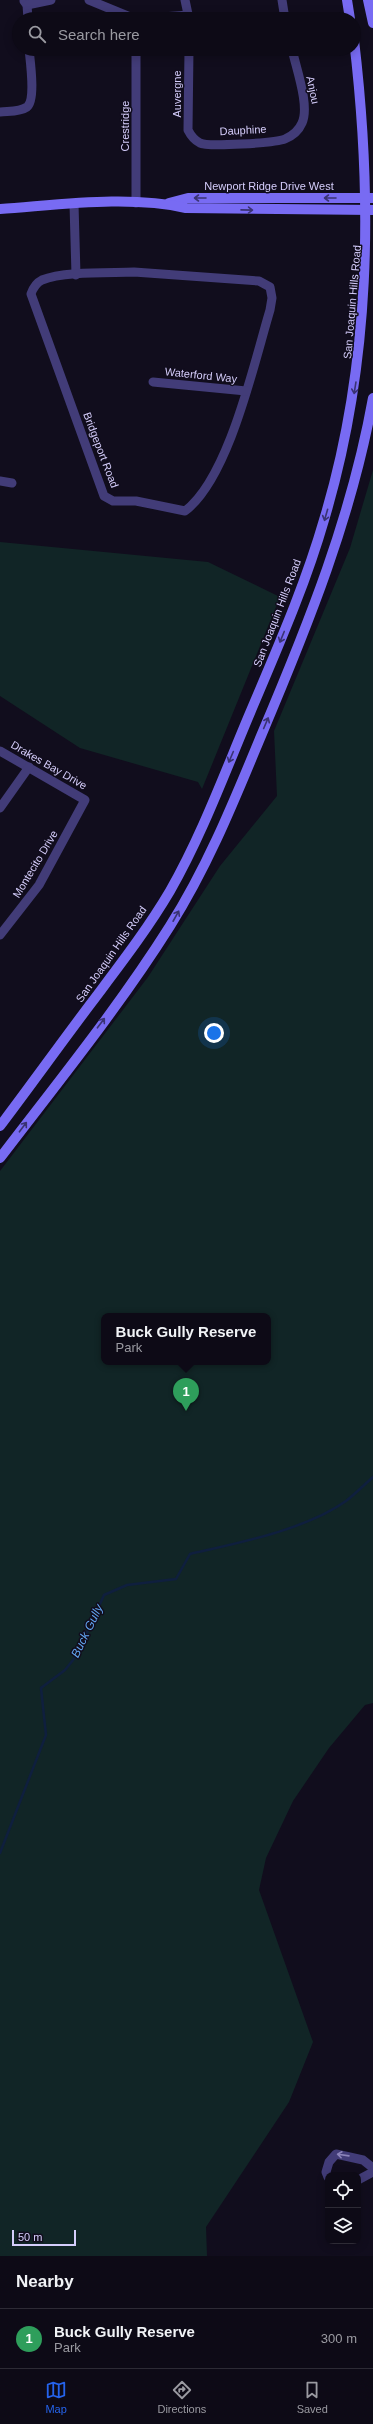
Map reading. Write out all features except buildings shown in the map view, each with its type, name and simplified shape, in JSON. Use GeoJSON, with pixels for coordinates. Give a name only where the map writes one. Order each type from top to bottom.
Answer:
{"type":"FeatureCollection","features":[{"type":"Feature","properties":{"kind":"main road"},"geometry":{"type":"LineString","coordinates":[[347,0],[349,12]]}},
{"type":"Feature","properties":{"kind":"main road"},"geometry":{"type":"LineString","coordinates":[[368,0],[373,23]]}},
{"type":"Feature","properties":{"kind":"main road","name":"San Joaquin Hills Road"},"geometry":{"type":"LineString","coordinates":[[0,1126],[134,947],[170,890],[197,837],[282,637],[324,522],[349,423],[366,302],[371,198],[365,124],[356,56]]}},
{"type":"Feature","properties":{"kind":"main road","name":"Newport Ridge Drive West"},"geometry":{"type":"LineString","coordinates":[[167,204],[188,198],[371,198]]}},
{"type":"Feature","properties":{"kind":"main road","name":"Newport Ridge Drive West"},"geometry":{"type":"LineString","coordinates":[[0,209],[74,204],[136,203],[167,204],[186,208],[371,210]]}},
{"type":"Feature","properties":{"kind":"main road"},"geometry":{"type":"LineString","coordinates":[[0,1158],[130,984],[171,925],[209,857],[301,642],[331,563],[352,494],[373,398]]}},
{"type":"Feature","properties":{"kind":"street"},"geometry":{"type":"LineString","coordinates":[[25,3],[51,0]]}},
{"type":"Feature","properties":{"kind":"street"},"geometry":{"type":"LineString","coordinates":[[89,0],[118,12]]}},
{"type":"Feature","properties":{"kind":"street"},"geometry":{"type":"LineString","coordinates":[[185,0],[188,12]]}},
{"type":"Feature","properties":{"kind":"street"},"geometry":{"type":"LineString","coordinates":[[282,0],[284,12]]}},
{"type":"Feature","properties":{"kind":"street"},"geometry":{"type":"LineString","coordinates":[[0,112],[16,111],[28,107],[32,99],[29,56]]}},
{"type":"Feature","properties":{"kind":"street","name":"Crestridge"},"geometry":{"type":"LineString","coordinates":[[136,56],[136,203]]}},
{"type":"Feature","properties":{"kind":"street","name":"Auvergne"},"geometry":{"type":"LineString","coordinates":[[189,56],[188,130],[192,138]]}},
{"type":"Feature","properties":{"kind":"street","name":"Anjou"},"geometry":{"type":"LineString","coordinates":[[294,56],[306,110],[302,123],[295,133]]}},
{"type":"Feature","properties":{"kind":"street","name":"Dauphine"},"geometry":{"type":"LineString","coordinates":[[192,138],[201,144],[248,144],[284,140],[295,133]]}},
{"type":"Feature","properties":{"kind":"street"},"geometry":{"type":"LineString","coordinates":[[74,204],[76,275]]}},
{"type":"Feature","properties":{"kind":"street","name":"Bridgeport Road"},"geometry":{"type":"LineString","coordinates":[[134,272],[252,280],[265,283],[270,287],[272,298],[246,392],[224,455],[196,503],[185,511],[136,501],[113,501],[104,496],[31,294],[33,288],[41,280],[61,275],[76,275],[134,272]]}},
{"type":"Feature","properties":{"kind":"street","name":"Waterford Way"},"geometry":{"type":"LineString","coordinates":[[153,382],[246,392]]}},
{"type":"Feature","properties":{"kind":"street"},"geometry":{"type":"LineString","coordinates":[[0,481],[12,483]]}},
{"type":"Feature","properties":{"kind":"street","name":"Drakes Bay Drive"},"geometry":{"type":"LineString","coordinates":[[0,751],[85,800]]}},
{"type":"Feature","properties":{"kind":"street"},"geometry":{"type":"LineString","coordinates":[[0,808],[29,767]]}},
{"type":"Feature","properties":{"kind":"street","name":"Montecito Drive"},"geometry":{"type":"LineString","coordinates":[[0,935],[38,885],[85,800]]}},
{"type":"Feature","properties":{"kind":"street"},"geometry":{"type":"LineString","coordinates":[[326,2172],[329,2162],[336,2154],[363,2160],[373,2168]]}},
{"type":"Feature","properties":{"kind":"street"},"geometry":{"type":"LineString","coordinates":[[361,2178],[373,2172]]}},
{"type":"Feature","properties":{"kind":"green space"},"geometry":{"type":"Polygon","coordinates":[[[373,470],[373,1703],[365,1705],[329,1748],[293,1801],[266,1858],[259,1890],[313,2042],[289,2102],[206,2227],[207,2256],[0,2256],[0,1171],[148,977],[220,866],[277,796],[274,731],[350,548],[373,470]]]}},
{"type":"Feature","properties":{"kind":"green space"},"geometry":{"type":"Polygon","coordinates":[[[0,542],[208,562],[280,597],[202,789],[198,782],[80,748],[0,696],[0,542]]]}},
{"type":"Feature","properties":{"kind":"waterway","name":"Buck Gully"},"geometry":{"type":"LineString","coordinates":[[0,1853],[46,1735],[41,1688],[65,1670],[77,1655],[104,1595],[127,1585],[176,1579],[190,1554],[250,1540],[291,1528],[311,1520],[346,1501],[373,1477]]}},
{"type":"Feature","properties":{"kind":"place","name":"Buck Gully Reserve"},"geometry":{"type":"Point","coordinates":[186,1411]}}]}
